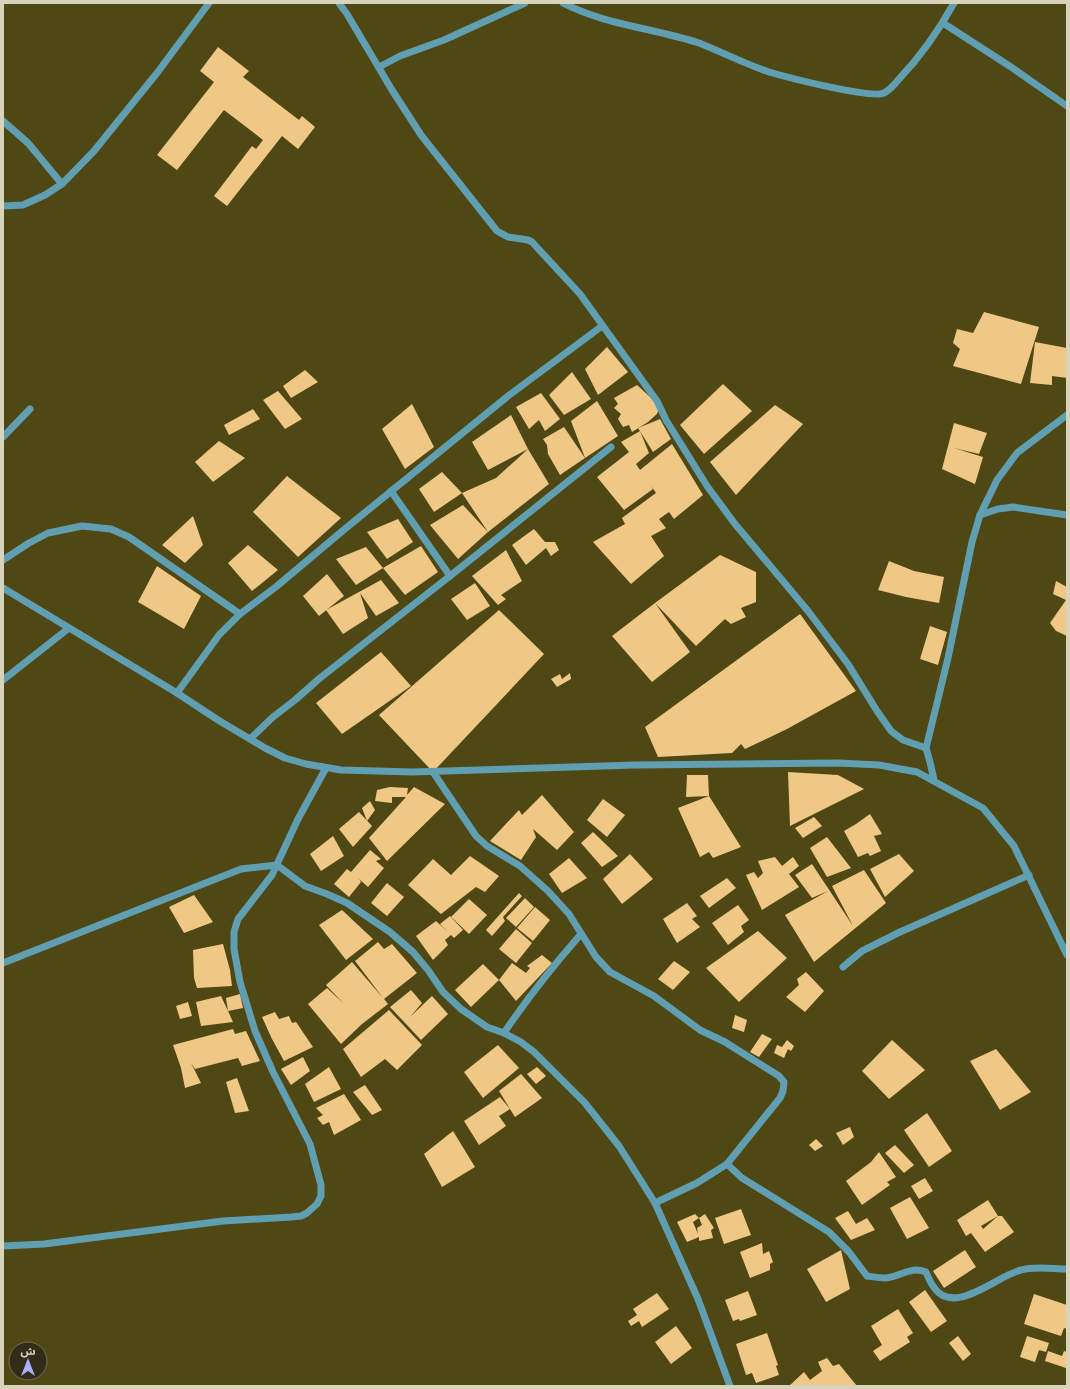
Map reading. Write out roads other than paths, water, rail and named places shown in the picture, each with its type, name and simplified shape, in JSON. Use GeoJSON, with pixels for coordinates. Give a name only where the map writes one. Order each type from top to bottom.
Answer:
{"type":"FeatureCollection","features":[{"type":"Feature","properties":{"kind":"street"},"geometry":{"type":"LineString","coordinates":[[3,206],[23,205],[45,195],[62,184],[94,151],[157,73],[209,3]]}},
{"type":"Feature","properties":{"kind":"street"},"geometry":{"type":"LineString","coordinates":[[339,3],[421,135],[497,232],[508,237],[532,242],[580,294],[657,401],[666,420],[707,486],[735,524],[808,611],[848,664],[891,731],[903,740],[926,748]]}},
{"type":"Feature","properties":{"kind":"street"},"geometry":{"type":"LineString","coordinates":[[379,68],[400,56],[444,40],[525,3]]}},
{"type":"Feature","properties":{"kind":"street"},"geometry":{"type":"LineString","coordinates":[[563,3],[574,9],[598,17],[699,44],[768,72],[854,92],[873,94],[882,94],[889,89],[905,72],[943,23],[954,3]]}},
{"type":"Feature","properties":{"kind":"street"},"geometry":{"type":"LineString","coordinates":[[943,23],[1011,67],[1067,106]]}},
{"type":"Feature","properties":{"kind":"street"},"geometry":{"type":"LineString","coordinates":[[3,121],[28,143],[62,184]]}},
{"type":"Feature","properties":{"kind":"street"},"geometry":{"type":"LineString","coordinates":[[177,693],[219,635],[240,614],[277,586],[508,396],[602,326]]}},
{"type":"Feature","properties":{"kind":"street"},"geometry":{"type":"LineString","coordinates":[[3,437],[30,409]]}},
{"type":"Feature","properties":{"kind":"street"},"geometry":{"type":"LineString","coordinates":[[934,780],[926,748],[948,658],[972,542],[980,515],[997,480],[1017,452],[1067,415]]}},
{"type":"Feature","properties":{"kind":"street"},"geometry":{"type":"LineString","coordinates":[[250,739],[272,717],[295,700],[320,678],[611,447]]}},
{"type":"Feature","properties":{"kind":"street"},"geometry":{"type":"LineString","coordinates":[[391,491],[450,576]]}},
{"type":"Feature","properties":{"kind":"street"},"geometry":{"type":"LineString","coordinates":[[980,515],[998,509],[1013,507],[1067,515]]}},
{"type":"Feature","properties":{"kind":"street"},"geometry":{"type":"LineString","coordinates":[[3,560],[29,543],[48,533],[82,526],[111,529],[129,537],[240,614]]}},
{"type":"Feature","properties":{"kind":"street"},"geometry":{"type":"LineString","coordinates":[[3,588],[250,739],[285,758],[306,764],[326,768],[357,770],[433,772],[635,765],[839,763],[879,765],[917,772],[983,808],[1014,846],[1067,955]]}},
{"type":"Feature","properties":{"kind":"street"},"geometry":{"type":"LineString","coordinates":[[3,680],[69,628]]}},
{"type":"Feature","properties":{"kind":"street"},"geometry":{"type":"LineString","coordinates":[[3,1246],[44,1244],[223,1221],[301,1216],[317,1204],[322,1190],[310,1144],[272,1072],[255,1031],[240,982],[234,949],[234,932],[238,920],[262,889],[277,865],[298,819],[326,768]]}},
{"type":"Feature","properties":{"kind":"street"},"geometry":{"type":"LineString","coordinates":[[433,772],[476,836],[487,846],[520,866],[548,891],[569,914],[596,957],[610,972],[654,996],[700,1030],[725,1042],[779,1076],[784,1082],[783,1091],[780,1098],[726,1164],[697,1183],[655,1203]]}},
{"type":"Feature","properties":{"kind":"street"},"geometry":{"type":"LineString","coordinates":[[3,963],[241,869],[277,865],[305,886],[328,894],[347,903],[390,932],[413,952],[443,992],[461,1009],[488,1027],[522,1042],[585,1103],[619,1146],[655,1203],[698,1299],[730,1386]]}},
{"type":"Feature","properties":{"kind":"street"},"geometry":{"type":"LineString","coordinates":[[843,967],[868,947],[1029,875]]}},
{"type":"Feature","properties":{"kind":"street"},"geometry":{"type":"LineString","coordinates":[[504,1033],[546,973],[581,934]]}},
{"type":"Feature","properties":{"kind":"street"},"geometry":{"type":"LineString","coordinates":[[726,1164],[742,1178],[829,1232],[849,1252],[867,1276],[885,1278],[898,1276],[914,1269],[919,1270],[926,1272],[933,1287],[941,1294],[952,1299],[971,1295],[1019,1270],[1030,1268],[1067,1269]]}}]}
